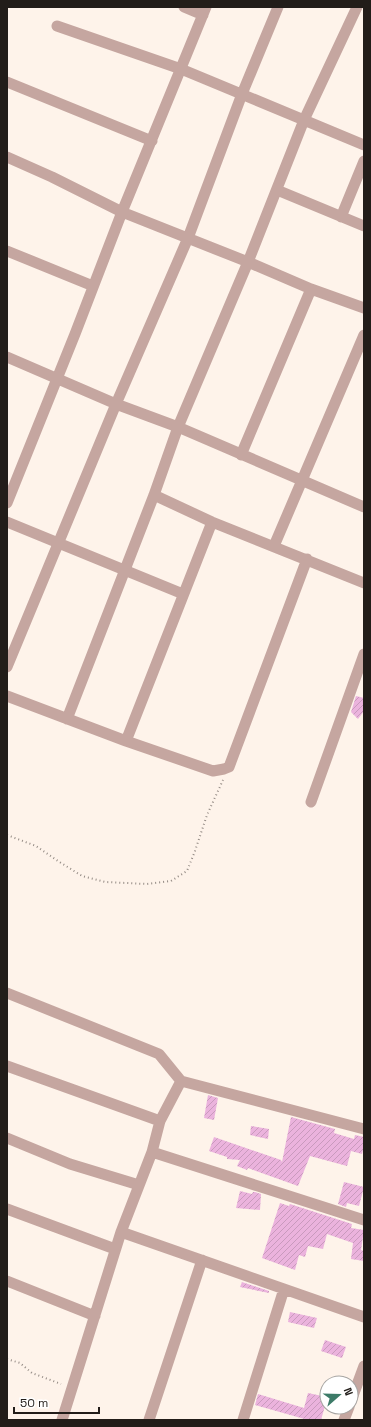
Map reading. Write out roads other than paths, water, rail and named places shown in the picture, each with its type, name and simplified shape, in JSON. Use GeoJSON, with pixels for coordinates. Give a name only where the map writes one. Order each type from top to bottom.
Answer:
{"type":"FeatureCollection","features":[{"type":"Feature","properties":{"kind":"street"},"geometry":{"type":"LineString","coordinates":[[7,503],[122,212],[204,11],[184,7]]}},
{"type":"Feature","properties":{"kind":"street"},"geometry":{"type":"LineString","coordinates":[[7,667],[116,404],[188,238],[242,94],[278,7]]}},
{"type":"Feature","properties":{"kind":"street"},"geometry":{"type":"LineString","coordinates":[[67,719],[154,495],[178,427],[248,262],[304,120],[357,7]]}},
{"type":"Feature","properties":{"kind":"street"},"geometry":{"type":"LineString","coordinates":[[57,26],[181,69],[364,145]]}},
{"type":"Feature","properties":{"kind":"street"},"geometry":{"type":"LineString","coordinates":[[7,82],[152,141]]}},
{"type":"Feature","properties":{"kind":"street"},"geometry":{"type":"LineString","coordinates":[[7,157],[52,177],[122,212],[248,262],[311,289],[364,308]]}},
{"type":"Feature","properties":{"kind":"street"},"geometry":{"type":"LineString","coordinates":[[341,216],[364,161]]}},
{"type":"Feature","properties":{"kind":"street"},"geometry":{"type":"LineString","coordinates":[[277,190],[364,226]]}},
{"type":"Feature","properties":{"kind":"street"},"geometry":{"type":"LineString","coordinates":[[7,251],[93,286]]}},
{"type":"Feature","properties":{"kind":"street"},"geometry":{"type":"LineString","coordinates":[[241,455],[311,289]]}},
{"type":"Feature","properties":{"kind":"street"},"geometry":{"type":"LineString","coordinates":[[274,546],[364,335]]}},
{"type":"Feature","properties":{"kind":"street"},"geometry":{"type":"LineString","coordinates":[[7,356],[116,404],[178,427],[364,508]]}},
{"type":"Feature","properties":{"kind":"street"},"geometry":{"type":"LineString","coordinates":[[154,495],[212,522],[364,583]]}},
{"type":"Feature","properties":{"kind":"street"},"geometry":{"type":"LineString","coordinates":[[7,522],[183,594]]}},
{"type":"Feature","properties":{"kind":"street"},"geometry":{"type":"LineString","coordinates":[[126,741],[212,522]]}},
{"type":"Feature","properties":{"kind":"street"},"geometry":{"type":"LineString","coordinates":[[7,696],[126,741],[213,771],[229,767],[307,559]]}},
{"type":"Feature","properties":{"kind":"street"},"geometry":{"type":"LineString","coordinates":[[311,802],[362,669],[364,654]]}},
{"type":"Feature","properties":{"kind":"street"},"geometry":{"type":"LineString","coordinates":[[7,993],[159,1054],[182,1081],[364,1129]]}},
{"type":"Feature","properties":{"kind":"street"},"geometry":{"type":"LineString","coordinates":[[7,1066],[160,1121]]}},
{"type":"Feature","properties":{"kind":"street"},"geometry":{"type":"LineString","coordinates":[[62,1420],[115,1249],[152,1152],[160,1121],[182,1081]]}},
{"type":"Feature","properties":{"kind":"street"},"geometry":{"type":"LineString","coordinates":[[7,1138],[70,1164],[139,1185]]}},
{"type":"Feature","properties":{"kind":"street"},"geometry":{"type":"LineString","coordinates":[[152,1152],[364,1220]]}},
{"type":"Feature","properties":{"kind":"street"},"geometry":{"type":"LineString","coordinates":[[7,1209],[115,1249]]}},
{"type":"Feature","properties":{"kind":"street"},"geometry":{"type":"LineString","coordinates":[[121,1232],[364,1317]]}},
{"type":"Feature","properties":{"kind":"street"},"geometry":{"type":"LineString","coordinates":[[149,1420],[202,1260]]}},
{"type":"Feature","properties":{"kind":"street"},"geometry":{"type":"LineString","coordinates":[[7,1281],[95,1316]]}},
{"type":"Feature","properties":{"kind":"street"},"geometry":{"type":"LineString","coordinates":[[243,1420],[284,1289]]}},
{"type":"Feature","properties":{"kind":"street"},"geometry":{"type":"LineString","coordinates":[[359,1379],[364,1366]]}}]}
